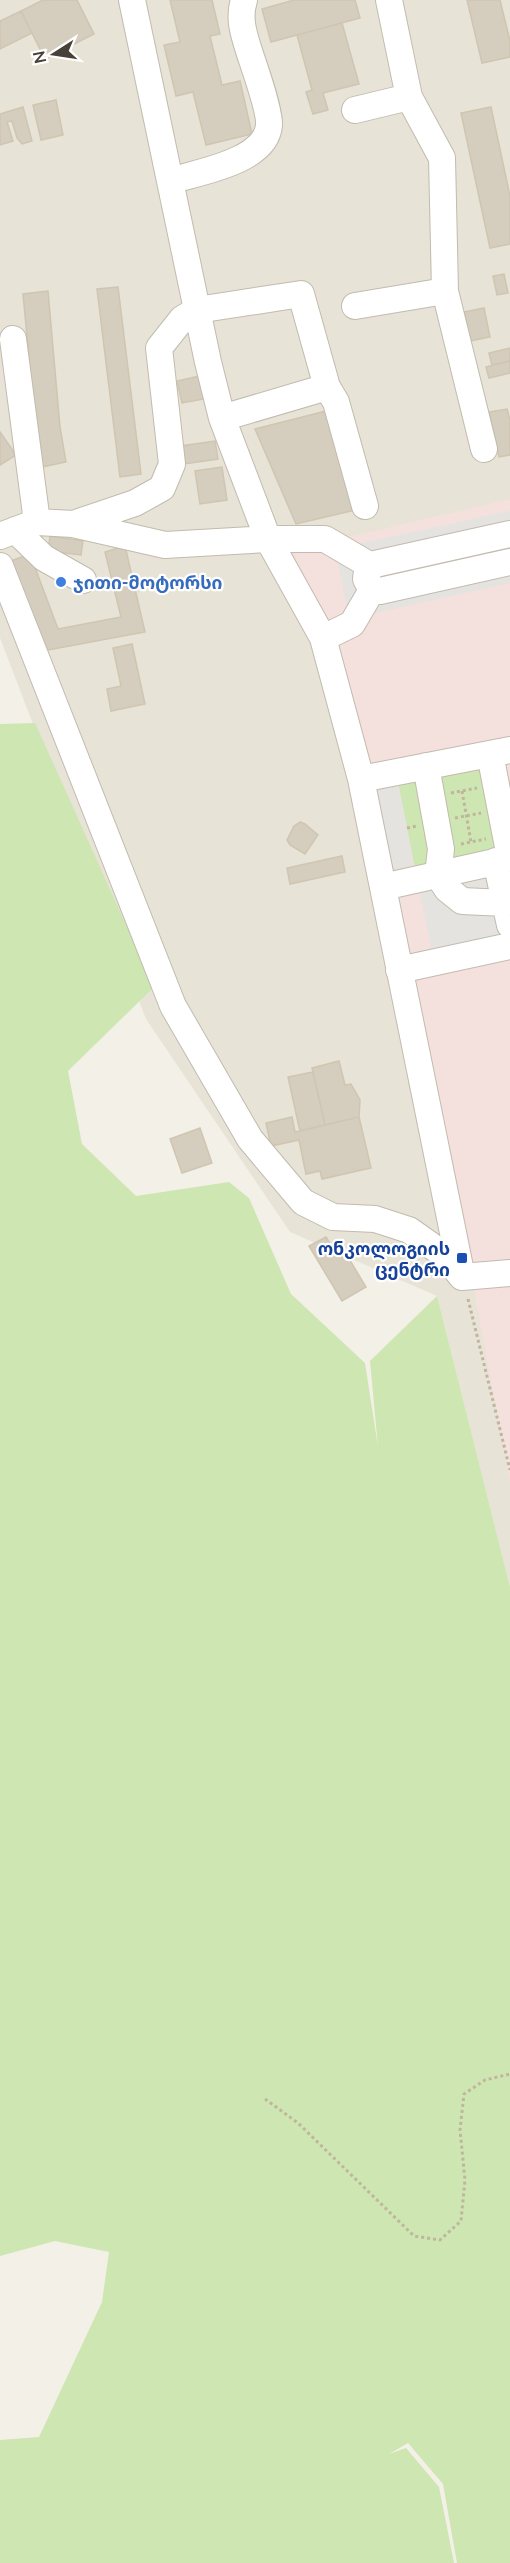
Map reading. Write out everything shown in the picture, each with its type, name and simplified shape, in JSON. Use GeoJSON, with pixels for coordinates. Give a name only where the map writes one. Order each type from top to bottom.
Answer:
{"type":"FeatureCollection","features":[{"type":"Feature","properties":{"kind":"street"},"geometry":{"type":"LineString","coordinates":[[132,0],[222,418],[268,539],[322,638],[361,779],[462,1277]]}},
{"type":"Feature","properties":{"kind":"street"},"geometry":{"type":"LineString","coordinates":[[170,180],[235,162],[262,144],[269,125],[242,31],[240,11],[244,0]]}},
{"type":"Feature","properties":{"kind":"street"},"geometry":{"type":"LineString","coordinates":[[388,0],[409,97],[442,158],[445,291],[484,449]]}},
{"type":"Feature","properties":{"kind":"street"},"geometry":{"type":"LineString","coordinates":[[355,110],[409,97]]}},
{"type":"Feature","properties":{"kind":"street"},"geometry":{"type":"LineString","coordinates":[[355,306],[445,291]]}},
{"type":"Feature","properties":{"kind":"street"},"geometry":{"type":"LineString","coordinates":[[17,529],[73,524],[135,503],[162,488],[172,464],[159,348],[182,319],[197,310],[301,294],[327,387],[336,402],[365,506]]}},
{"type":"Feature","properties":{"kind":"street"},"geometry":{"type":"LineString","coordinates":[[14,339],[17,529],[44,558],[84,580]]}},
{"type":"Feature","properties":{"kind":"street"},"geometry":{"type":"LineString","coordinates":[[222,418],[327,387]]}},
{"type":"Feature","properties":{"kind":"street"},"geometry":{"type":"LineString","coordinates":[[73,524],[165,545],[268,539],[325,539],[372,578],[380,591],[510,562]]}},
{"type":"Feature","properties":{"kind":"street"},"geometry":{"type":"LineString","coordinates":[[322,638],[352,624],[372,578],[510,534]]}},
{"type":"Feature","properties":{"kind":"street"},"geometry":{"type":"LineString","coordinates":[[0,566],[173,1006],[250,1139],[303,1202],[333,1216],[375,1219],[409,1230],[443,1254],[462,1277]]}},
{"type":"Feature","properties":{"kind":"street"},"geometry":{"type":"LineString","coordinates":[[361,779],[500,752],[496,784],[509,852],[504,860],[383,887]]}},
{"type":"Feature","properties":{"kind":"street"},"geometry":{"type":"LineString","coordinates":[[426,766],[441,849],[438,875],[447,890],[462,901],[508,914],[496,861]]}},
{"type":"Feature","properties":{"kind":"street"},"geometry":{"type":"LineString","coordinates":[[399,970],[510,946]]}},
{"type":"Feature","properties":{"kind":"street"},"geometry":{"type":"LineString","coordinates":[[462,1277],[510,1274]]}},
{"type":"Feature","properties":{"kind":"path"},"geometry":{"type":"LineString","coordinates":[[432,798],[496,784]]}},
{"type":"Feature","properties":{"kind":"path"},"geometry":{"type":"LineString","coordinates":[[462,791],[471,842]]}},
{"type":"Feature","properties":{"kind":"path"},"geometry":{"type":"LineString","coordinates":[[441,849],[506,834]]}},
{"type":"Feature","properties":{"kind":"path"},"geometry":{"type":"LineString","coordinates":[[462,1277],[510,1470]]}},
{"type":"Feature","properties":{"kind":"path"},"geometry":{"type":"LineString","coordinates":[[265,2099],[298,2123],[414,2236],[440,2240],[461,2221],[465,2180],[460,2130],[464,2094],[484,2080],[510,2074]]}},
{"type":"Feature","properties":{"kind":"shaded area"},"geometry":{"type":"Polygon","coordinates":[[[0,0],[510,0],[510,1587],[437,1296],[290,1232],[146,1019],[0,638],[0,0]]]}},
{"type":"Feature","properties":{"kind":"shaded area"},"geometry":{"type":"Polygon","coordinates":[[[510,499],[510,1483],[442,1120],[350,687],[292,550],[510,499]]]}},
{"type":"Feature","properties":{"kind":"shaded area"},"geometry":{"type":"Polygon","coordinates":[[[510,511],[510,583],[349,619],[335,549],[510,511]]]}},
{"type":"Feature","properties":{"kind":"shaded area"},"geometry":{"type":"Polygon","coordinates":[[[396,772],[417,879],[383,887],[361,779],[396,772]]]}},
{"type":"Feature","properties":{"kind":"shaded area"},"geometry":{"type":"Polygon","coordinates":[[[504,860],[510,946],[434,962],[417,879],[504,860]]]}},
{"type":"Feature","properties":{"kind":"green space"},"geometry":{"type":"Polygon","coordinates":[[[35,723],[154,987],[68,1071],[82,1144],[136,1196],[229,1182],[249,1198],[291,1294],[365,1363],[378,1447],[370,1361],[437,1296],[510,1587],[510,2563],[457,2563],[443,2484],[408,2443],[389,2454],[406,2448],[439,2487],[454,2563],[0,2563],[0,2440],[39,2437],[102,2302],[109,2252],[55,2241],[0,2256],[0,724],[35,723]]]}},
{"type":"Feature","properties":{"kind":"green space"},"geometry":{"type":"Polygon","coordinates":[[[490,754],[509,852],[417,879],[396,772],[490,754]]]}},
{"type":"Feature","properties":{"kind":"building"},"geometry":{"type":"Polygon","coordinates":[[[43,0],[77,0],[94,34],[45,59],[21,11],[43,0]]]}},
{"type":"Feature","properties":{"kind":"building"},"geometry":{"type":"Polygon","coordinates":[[[170,0],[212,0],[220,34],[210,36],[222,85],[240,81],[252,134],[206,145],[193,92],[176,96],[164,45],[180,42],[170,0]]]}},
{"type":"Feature","properties":{"kind":"building"},"geometry":{"type":"Polygon","coordinates":[[[294,0],[355,0],[360,18],[271,42],[262,9],[294,0]]]}},
{"type":"Feature","properties":{"kind":"building"},"geometry":{"type":"Polygon","coordinates":[[[467,0],[500,0],[510,41],[510,57],[482,63],[467,0]]]}},
{"type":"Feature","properties":{"kind":"building"},"geometry":{"type":"Polygon","coordinates":[[[21,11],[32,33],[0,49],[0,21],[21,11]]]}},
{"type":"Feature","properties":{"kind":"building"},"geometry":{"type":"Polygon","coordinates":[[[342,23],[359,84],[323,93],[328,110],[313,114],[306,92],[312,90],[297,35],[342,23]]]}},
{"type":"Feature","properties":{"kind":"building"},"geometry":{"type":"Polygon","coordinates":[[[56,100],[63,135],[41,140],[33,105],[56,100]]]}},
{"type":"Feature","properties":{"kind":"building"},"geometry":{"type":"Polygon","coordinates":[[[23,107],[32,141],[22,144],[17,138],[12,121],[7,122],[13,141],[0,145],[0,114],[23,107]]]}},
{"type":"Feature","properties":{"kind":"building"},"geometry":{"type":"Polygon","coordinates":[[[491,107],[510,196],[510,244],[490,248],[461,113],[491,107]]]}},
{"type":"Feature","properties":{"kind":"building"},"geometry":{"type":"Polygon","coordinates":[[[504,274],[508,293],[497,295],[493,276],[504,274]]]}},
{"type":"Feature","properties":{"kind":"building"},"geometry":{"type":"Polygon","coordinates":[[[118,287],[141,474],[120,477],[97,289],[118,287]]]}},
{"type":"Feature","properties":{"kind":"building"},"geometry":{"type":"Polygon","coordinates":[[[48,291],[60,427],[66,462],[42,467],[36,431],[23,294],[48,291]]]}},
{"type":"Feature","properties":{"kind":"building"},"geometry":{"type":"Polygon","coordinates":[[[484,308],[490,337],[470,341],[464,312],[484,308]]]}},
{"type":"Feature","properties":{"kind":"building"},"geometry":{"type":"Polygon","coordinates":[[[510,348],[510,361],[492,365],[489,353],[510,348]]]}},
{"type":"Feature","properties":{"kind":"building"},"geometry":{"type":"Polygon","coordinates":[[[510,361],[510,373],[489,378],[486,367],[510,361]]]}},
{"type":"Feature","properties":{"kind":"building"},"geometry":{"type":"Polygon","coordinates":[[[200,376],[204,399],[182,403],[177,381],[200,376]]]}},
{"type":"Feature","properties":{"kind":"building"},"geometry":{"type":"Polygon","coordinates":[[[334,409],[360,509],[296,524],[255,429],[334,409]]]}},
{"type":"Feature","properties":{"kind":"building"},"geometry":{"type":"Polygon","coordinates":[[[507,409],[510,420],[510,455],[499,457],[489,412],[507,409]]]}},
{"type":"Feature","properties":{"kind":"building"},"geometry":{"type":"Polygon","coordinates":[[[0,432],[16,455],[0,465],[0,432]]]}},
{"type":"Feature","properties":{"kind":"building"},"geometry":{"type":"Polygon","coordinates":[[[215,441],[218,459],[184,464],[181,446],[215,441]]]}},
{"type":"Feature","properties":{"kind":"building"},"geometry":{"type":"Polygon","coordinates":[[[222,467],[227,500],[200,504],[195,471],[222,467]]]}},
{"type":"Feature","properties":{"kind":"building"},"geometry":{"type":"Polygon","coordinates":[[[50,536],[83,541],[81,555],[48,551],[50,536]]]}},
{"type":"Feature","properties":{"kind":"building"},"geometry":{"type":"Polygon","coordinates":[[[125,546],[145,632],[43,651],[8,562],[30,554],[58,629],[121,617],[105,552],[125,546]]]}},
{"type":"Feature","properties":{"kind":"building"},"geometry":{"type":"Polygon","coordinates":[[[132,644],[145,704],[111,711],[107,689],[121,686],[113,648],[132,644]]]}},
{"type":"Feature","properties":{"kind":"building"},"geometry":{"type":"Polygon","coordinates":[[[300,822],[318,835],[305,854],[290,845],[287,840],[294,826],[300,822]]]}},
{"type":"Feature","properties":{"kind":"building"},"geometry":{"type":"Polygon","coordinates":[[[342,856],[345,872],[290,884],[287,868],[342,856]]]}},
{"type":"Feature","properties":{"kind":"building"},"geometry":{"type":"Polygon","coordinates":[[[339,1061],[345,1085],[351,1084],[360,1100],[359,1117],[325,1125],[312,1068],[339,1061]]]}},
{"type":"Feature","properties":{"kind":"building"},"geometry":{"type":"Polygon","coordinates":[[[313,1072],[325,1125],[300,1131],[288,1077],[313,1072]]]}},
{"type":"Feature","properties":{"kind":"building"},"geometry":{"type":"Polygon","coordinates":[[[292,1117],[295,1132],[359,1117],[371,1168],[322,1179],[320,1171],[306,1174],[299,1140],[271,1146],[266,1123],[292,1117]]]}},
{"type":"Feature","properties":{"kind":"building"},"geometry":{"type":"Polygon","coordinates":[[[200,1128],[212,1163],[182,1173],[170,1139],[200,1128]]]}},
{"type":"Feature","properties":{"kind":"building"},"geometry":{"type":"Polygon","coordinates":[[[326,1237],[337,1256],[345,1252],[366,1287],[342,1301],[309,1246],[326,1237]]]}},
{"type":"Feature","properties":{"kind":"place","name":"ჯითი-მოტორსი"},"geometry":{"type":"Point","coordinates":[61,582]}},
{"type":"Feature","properties":{"kind":"place","name":"ონკოლოგიის ცენტრი"},"geometry":{"type":"Point","coordinates":[462,1258]}}]}
